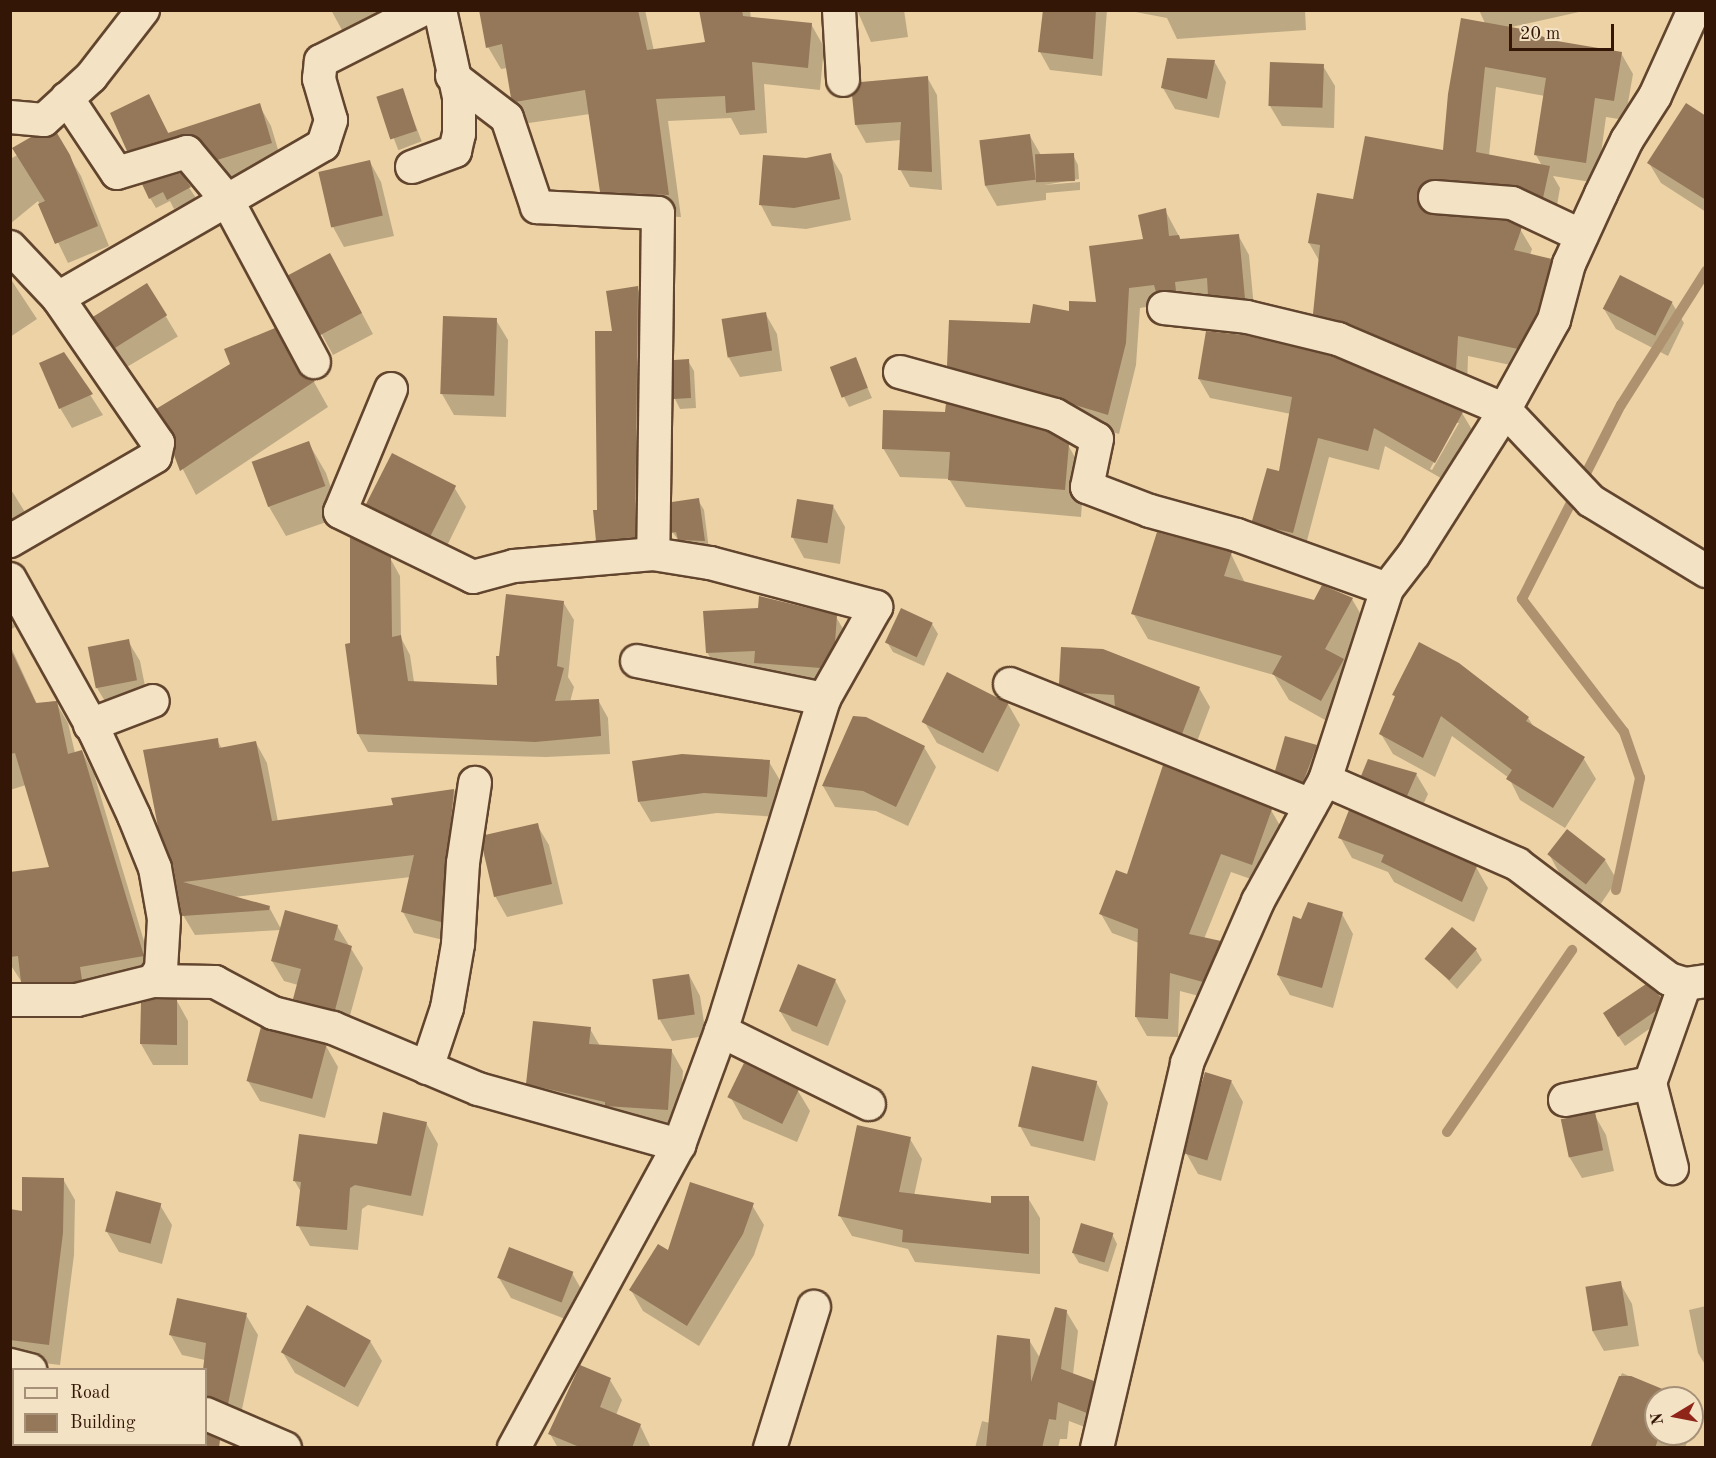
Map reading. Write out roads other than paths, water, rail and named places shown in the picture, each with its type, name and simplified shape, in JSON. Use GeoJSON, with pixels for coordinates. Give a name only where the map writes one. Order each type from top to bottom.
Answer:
{"type":"FeatureCollection","features":[{"type":"Feature","properties":{"kind":"street"},"geometry":{"type":"LineString","coordinates":[[10,117],[44,120],[91,77],[143,10]]}},
{"type":"Feature","properties":{"kind":"street"},"geometry":{"type":"LineString","coordinates":[[58,298],[322,145],[331,120],[319,79],[321,61],[422,10]]}},
{"type":"Feature","properties":{"kind":"street"},"geometry":{"type":"LineString","coordinates":[[412,167],[455,151],[461,119],[440,10]]}},
{"type":"Feature","properties":{"kind":"street"},"geometry":{"type":"LineString","coordinates":[[839,10],[843,80]]}},
{"type":"Feature","properties":{"kind":"street"},"geometry":{"type":"LineString","coordinates":[[1097,1448],[1187,1063],[1258,901],[1318,792],[1387,589],[1414,554],[1505,410],[1554,320],[1569,264],[1694,10]]}},
{"type":"Feature","properties":{"kind":"street"},"geometry":{"type":"LineString","coordinates":[[452,76],[507,118],[537,207],[658,213],[653,554]]}},
{"type":"Feature","properties":{"kind":"street"},"geometry":{"type":"LineString","coordinates":[[67,98],[117,173],[188,152],[227,200],[314,362]]}},
{"type":"Feature","properties":{"kind":"street"},"geometry":{"type":"LineString","coordinates":[[1435,197],[1512,203],[1582,236]]}},
{"type":"Feature","properties":{"kind":"street"},"geometry":{"type":"LineString","coordinates":[[10,247],[58,298],[158,443],[155,457],[10,541]]}},
{"type":"Feature","properties":{"kind":"street"},"geometry":{"type":"LineString","coordinates":[[1164,308],[1247,316],[1338,339],[1505,410],[1591,501],[1706,571]]}},
{"type":"Feature","properties":{"kind":"street"},"geometry":{"type":"LineString","coordinates":[[900,372],[1055,415],[1097,439],[1087,488],[1150,511],[1238,535],[1387,589]]}},
{"type":"Feature","properties":{"kind":"street"},"geometry":{"type":"LineString","coordinates":[[391,390],[340,512],[473,577],[514,566],[653,554],[710,563],[876,607],[824,699],[721,1031],[678,1144],[514,1448]]}},
{"type":"Feature","properties":{"kind":"street"},"geometry":{"type":"LineString","coordinates":[[15,597],[90,725],[155,868],[164,919],[161,969],[153,981]]}},
{"type":"Feature","properties":{"kind":"street"},"geometry":{"type":"LineString","coordinates":[[637,661],[824,699]]}},
{"type":"Feature","properties":{"kind":"street"},"geometry":{"type":"LineString","coordinates":[[1010,684],[1517,864],[1669,979],[1695,982],[1650,1083],[1672,1168]]}},
{"type":"Feature","properties":{"kind":"street"},"geometry":{"type":"LineString","coordinates":[[90,725],[153,701]]}},
{"type":"Feature","properties":{"kind":"street"},"geometry":{"type":"LineString","coordinates":[[427,1068],[447,1008],[458,944],[464,863],[475,783]]}},
{"type":"Feature","properties":{"kind":"street"},"geometry":{"type":"LineString","coordinates":[[10,1000],[77,1000],[153,981],[215,982],[273,1013],[333,1028],[478,1089],[678,1144]]}},
{"type":"Feature","properties":{"kind":"street"},"geometry":{"type":"LineString","coordinates":[[721,1031],[869,1104]]}},
{"type":"Feature","properties":{"kind":"street"},"geometry":{"type":"LineString","coordinates":[[1566,1100],[1650,1083]]}},
{"type":"Feature","properties":{"kind":"street"},"geometry":{"type":"LineString","coordinates":[[770,1448],[814,1307]]}},
{"type":"Feature","properties":{"kind":"street"},"geometry":{"type":"LineString","coordinates":[[207,1414],[285,1448]]}},
{"type":"Feature","properties":{"kind":"waterway"},"geometry":{"type":"LineString","coordinates":[[1616,890],[1640,778],[1624,732],[1522,599],[1621,405],[1706,271]]}},
{"type":"Feature","properties":{"kind":"waterway"},"geometry":{"type":"LineString","coordinates":[[1447,1132],[1572,950]]}}]}
